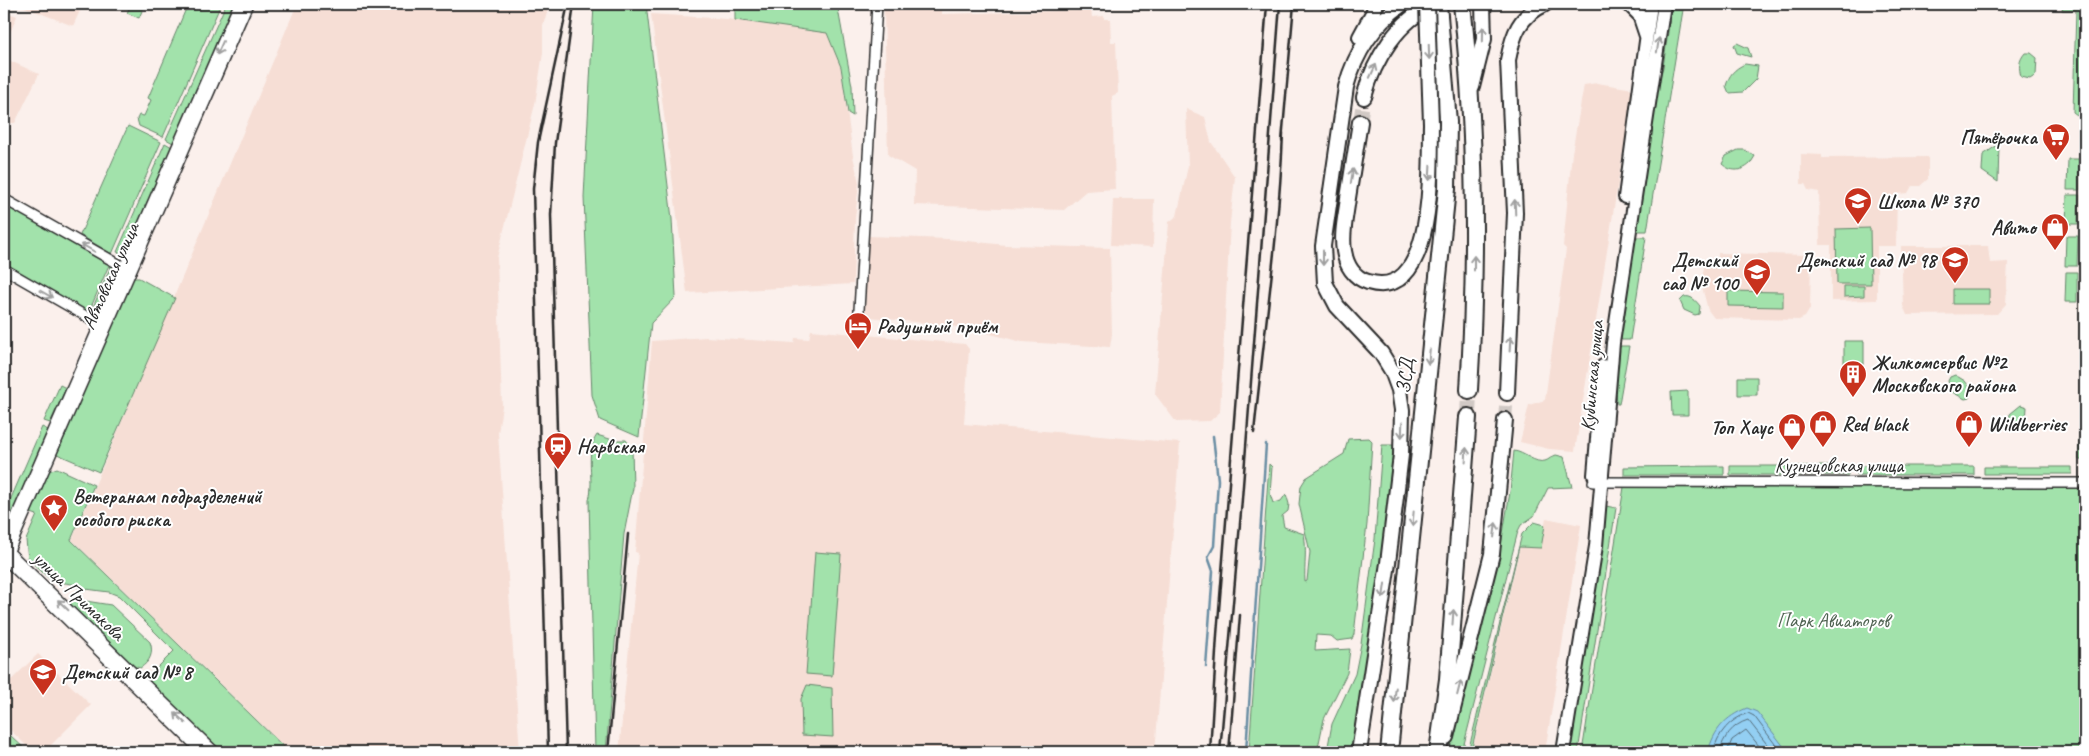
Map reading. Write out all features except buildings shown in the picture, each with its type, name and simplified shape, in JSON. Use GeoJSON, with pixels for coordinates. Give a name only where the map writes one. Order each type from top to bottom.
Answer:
{"type":"FeatureCollection","features":[{"type":"Feature","properties":{"kind":"highway","name":"ЗСД"},"geometry":{"type":"LineString","coordinates":[[1389,752],[1449,164],[1448,122],[1436,4]]}},
{"type":"Feature","properties":{"kind":"highway"},"geometry":{"type":"LineString","coordinates":[[1462,4],[1474,195],[1474,312],[1469,390]]}},
{"type":"Feature","properties":{"kind":"highway"},"geometry":{"type":"LineString","coordinates":[[1438,752],[1448,679],[1468,417]]}},
{"type":"Feature","properties":{"kind":"main road"},"geometry":{"type":"LineString","coordinates":[[1359,752],[1388,563],[1401,455],[1402,410],[1395,377],[1381,353],[1331,298],[1325,282],[1323,263],[1334,137],[1344,74],[1351,52],[1374,11],[1375,4]]}},
{"type":"Feature","properties":{"kind":"main road"},"geometry":{"type":"LineString","coordinates":[[1326,224],[1346,87],[1351,67],[1360,49],[1384,18],[1402,4]]}},
{"type":"Feature","properties":{"kind":"main road"},"geometry":{"type":"LineString","coordinates":[[1360,122],[1344,225],[1344,250],[1349,267],[1355,275],[1374,284],[1387,283],[1399,278],[1410,269],[1418,257],[1428,192],[1431,124],[1427,4]]}},
{"type":"Feature","properties":{"kind":"main road"},"geometry":{"type":"LineString","coordinates":[[1364,97],[1373,71],[1392,37],[1413,17],[1436,4]]}},
{"type":"Feature","properties":{"kind":"main road"},"geometry":{"type":"LineString","coordinates":[[1469,98],[1484,40],[1483,4]]}},
{"type":"Feature","properties":{"kind":"main road"},"geometry":{"type":"LineString","coordinates":[[1507,393],[1516,213],[1508,60],[1512,40],[1519,22],[1526,15],[1545,4]]}},
{"type":"Feature","properties":{"kind":"main road"},"geometry":{"type":"LineString","coordinates":[[1628,4],[1639,15],[1647,38]]}},
{"type":"Feature","properties":{"kind":"main road","name":"Кубинская улица"},"geometry":{"type":"LineString","coordinates":[[1563,752],[1596,546],[1605,343],[1651,4]]}},
{"type":"Feature","properties":{"kind":"main road","name":"Кубинская улица"},"geometry":{"type":"LineString","coordinates":[[1554,752],[1598,482],[1613,343],[1664,4]]}},
{"type":"Feature","properties":{"kind":"main road"},"geometry":{"type":"LineString","coordinates":[[1442,752],[1492,554],[1505,420]]}},
{"type":"Feature","properties":{"kind":"street","name":"Автовская улица"},"geometry":{"type":"LineString","coordinates":[[128,270],[239,4]]}},
{"type":"Feature","properties":{"kind":"street","name":"Автовская улица"},"geometry":{"type":"LineString","coordinates":[[5,554],[103,326],[248,4]]}},
{"type":"Feature","properties":{"kind":"street"},"geometry":{"type":"LineString","coordinates":[[858,327],[877,4]]}},
{"type":"Feature","properties":{"kind":"street"},"geometry":{"type":"LineString","coordinates":[[4,199],[128,270]]}},
{"type":"Feature","properties":{"kind":"street"},"geometry":{"type":"LineString","coordinates":[[4,269],[103,326]]}},
{"type":"Feature","properties":{"kind":"street","name":"Кузнецовская улица"},"geometry":{"type":"LineString","coordinates":[[1598,482],[2085,483]]}},
{"type":"Feature","properties":{"kind":"street","name":"улица Примакова"},"geometry":{"type":"LineString","coordinates":[[5,554],[202,752]]}},
{"type":"Feature","properties":{"kind":"street","name":"улица Примакова"},"geometry":{"type":"LineString","coordinates":[[5,554],[214,752]]}},
{"type":"Feature","properties":{"kind":"shaded area"},"geometry":{"type":"Polygon","coordinates":[[[17,4],[83,4],[73,26],[17,4]]]}},
{"type":"Feature","properties":{"kind":"shaded area"},"geometry":{"type":"Polygon","coordinates":[[[297,4],[550,4],[543,25],[543,53],[535,104],[497,258],[502,406],[498,433],[520,752],[290,752],[72,540],[297,4]]]}},
{"type":"Feature","properties":{"kind":"shaded area"},"geometry":{"type":"Polygon","coordinates":[[[942,9],[942,14],[1091,10],[1092,17],[1104,16],[1104,19],[1110,19],[1111,42],[1116,42],[1118,93],[1112,96],[1115,189],[1086,191],[1064,210],[914,205],[915,171],[888,155],[884,10],[942,9]]]}},
{"type":"Feature","properties":{"kind":"shaded area"},"geometry":{"type":"Polygon","coordinates":[[[4,11],[17,16],[4,47],[4,11]]]}},
{"type":"Feature","properties":{"kind":"shaded area"},"geometry":{"type":"Polygon","coordinates":[[[651,14],[727,19],[827,33],[841,67],[853,156],[859,183],[855,218],[853,284],[687,293],[651,14]]]}},
{"type":"Feature","properties":{"kind":"shaded area"},"geometry":{"type":"Polygon","coordinates":[[[4,58],[39,74],[15,123],[8,123],[4,132],[4,58]]]}},
{"type":"Feature","properties":{"kind":"shaded area"},"geometry":{"type":"Polygon","coordinates":[[[1597,83],[1633,89],[1575,451],[1549,449],[1520,442],[1529,405],[1545,400],[1566,249],[1563,246],[1572,153],[1584,85],[1597,83]]]}},
{"type":"Feature","properties":{"kind":"shaded area"},"geometry":{"type":"Polygon","coordinates":[[[1186,109],[1205,117],[1211,142],[1235,177],[1230,223],[1220,412],[1210,421],[1176,422],[1155,394],[1169,222],[1177,216],[1188,166],[1186,109]]]}},
{"type":"Feature","properties":{"kind":"shaded area","name":"Школа № 370"},"geometry":{"type":"Polygon","coordinates":[[[1801,154],[1822,155],[1822,158],[1928,157],[1928,179],[1920,186],[1912,186],[1908,193],[1897,194],[1896,246],[1877,246],[1877,300],[1831,301],[1831,245],[1820,245],[1819,192],[1808,190],[1805,184],[1801,184],[1801,154]]]}},
{"type":"Feature","properties":{"kind":"shaded area"},"geometry":{"type":"Polygon","coordinates":[[[1113,199],[1154,199],[1153,247],[1111,245],[1113,199]]]}},
{"type":"Feature","properties":{"kind":"shaded area"},"geometry":{"type":"Polygon","coordinates":[[[868,236],[948,239],[1006,245],[1110,248],[1112,334],[1110,347],[1022,342],[967,328],[865,315],[868,236]]]}},
{"type":"Feature","properties":{"kind":"shaded area","name":"Детский сад № 98"},"geometry":{"type":"Polygon","coordinates":[[[1901,246],[1988,246],[1990,263],[2008,262],[2006,304],[1997,314],[1907,315],[1903,306],[1901,246]]]}},
{"type":"Feature","properties":{"kind":"shaded area","name":"Детский сад № 100"},"geometry":{"type":"Polygon","coordinates":[[[1718,253],[1811,255],[1810,309],[1805,317],[1799,320],[1714,318],[1708,310],[1701,283],[1705,263],[1718,263],[1718,253]]]}},
{"type":"Feature","properties":{"kind":"shaded area"},"geometry":{"type":"Polygon","coordinates":[[[811,330],[965,344],[969,349],[964,424],[1180,443],[1155,752],[619,752],[638,553],[635,552],[652,341],[706,337],[794,343],[795,338],[809,339],[811,330]]]}},
{"type":"Feature","properties":{"kind":"shaded area"},"geometry":{"type":"Polygon","coordinates":[[[1546,518],[1581,525],[1545,752],[1472,752],[1520,547],[1543,533],[1546,518]]]}},
{"type":"Feature","properties":{"kind":"shaded area","name":"Детский сад № 8"},"geometry":{"type":"Polygon","coordinates":[[[38,654],[91,705],[44,752],[33,752],[4,724],[4,687],[38,654]]]}},
{"type":"Feature","properties":{"kind":"green space"},"geometry":{"type":"Polygon","coordinates":[[[131,4],[145,4],[139,18],[127,13],[131,4]]]}},
{"type":"Feature","properties":{"kind":"green space"},"geometry":{"type":"Polygon","coordinates":[[[188,4],[221,4],[163,137],[139,126],[137,119],[139,115],[144,116],[151,100],[148,98],[188,4]]]}},
{"type":"Feature","properties":{"kind":"green space"},"geometry":{"type":"Polygon","coordinates":[[[226,4],[234,4],[173,143],[166,139],[226,4]]]}},
{"type":"Feature","properties":{"kind":"green space"},"geometry":{"type":"Polygon","coordinates":[[[594,4],[646,4],[672,219],[676,297],[651,323],[639,437],[600,420],[592,395],[584,197],[594,4]]]}},
{"type":"Feature","properties":{"kind":"green space"},"geometry":{"type":"Polygon","coordinates":[[[735,4],[838,9],[852,86],[853,116],[848,113],[841,67],[827,33],[735,20],[735,4]]]}},
{"type":"Feature","properties":{"kind":"green space"},"geometry":{"type":"Polygon","coordinates":[[[1672,4],[1674,4],[1673,10],[1683,10],[1647,231],[1636,231],[1634,229],[1653,102],[1663,67],[1672,4]]]}},
{"type":"Feature","properties":{"kind":"green space"},"geometry":{"type":"Polygon","coordinates":[[[2063,4],[2084,4],[2081,112],[2077,115],[2073,112],[2076,10],[2062,10],[2063,4]]]}},
{"type":"Feature","properties":{"kind":"green space"},"geometry":{"type":"Polygon","coordinates":[[[1737,43],[1748,48],[1751,57],[1737,53],[1734,45],[1737,43]]]}},
{"type":"Feature","properties":{"kind":"green space"},"geometry":{"type":"Polygon","coordinates":[[[2025,53],[2031,53],[2037,58],[2036,75],[2030,79],[2021,77],[2020,74],[2020,62],[2025,53]]]}},
{"type":"Feature","properties":{"kind":"green space"},"geometry":{"type":"Polygon","coordinates":[[[1745,64],[1758,66],[1756,79],[1743,92],[1729,93],[1726,86],[1732,73],[1745,64]]]}},
{"type":"Feature","properties":{"kind":"green space"},"geometry":{"type":"Polygon","coordinates":[[[128,126],[161,142],[112,254],[80,235],[128,126]]]}},
{"type":"Feature","properties":{"kind":"green space"},"geometry":{"type":"Polygon","coordinates":[[[165,143],[172,147],[126,250],[121,253],[117,252],[165,143]]]}},
{"type":"Feature","properties":{"kind":"green space"},"geometry":{"type":"Polygon","coordinates":[[[1999,144],[1998,182],[1982,171],[1983,155],[1999,144]]]}},
{"type":"Feature","properties":{"kind":"green space"},"geometry":{"type":"Polygon","coordinates":[[[1738,150],[1745,150],[1755,156],[1750,164],[1736,170],[1722,164],[1726,156],[1738,150]]]}},
{"type":"Feature","properties":{"kind":"green space"},"geometry":{"type":"Polygon","coordinates":[[[2068,159],[2079,159],[2079,190],[2067,190],[2068,159]]]}},
{"type":"Feature","properties":{"kind":"green space"},"geometry":{"type":"Polygon","coordinates":[[[2067,195],[2079,195],[2078,224],[2066,224],[2067,195]]]}},
{"type":"Feature","properties":{"kind":"green space"},"geometry":{"type":"Polygon","coordinates":[[[4,204],[109,265],[88,314],[4,264],[4,204]]]}},
{"type":"Feature","properties":{"kind":"green space"},"geometry":{"type":"Polygon","coordinates":[[[2085,221],[2085,338],[2083,338],[2085,221]]]}},
{"type":"Feature","properties":{"kind":"green space"},"geometry":{"type":"Polygon","coordinates":[[[1870,228],[1871,284],[1837,284],[1836,229],[1870,228]]]}},
{"type":"Feature","properties":{"kind":"green space"},"geometry":{"type":"Polygon","coordinates":[[[2066,236],[2078,236],[2077,266],[2065,266],[2066,236]]]}},
{"type":"Feature","properties":{"kind":"green space"},"geometry":{"type":"Polygon","coordinates":[[[1636,237],[1646,237],[1630,340],[1622,340],[1619,337],[1633,239],[1636,237]]]}},
{"type":"Feature","properties":{"kind":"green space"},"geometry":{"type":"Polygon","coordinates":[[[111,266],[115,270],[115,276],[100,311],[90,314],[111,266]]]}},
{"type":"Feature","properties":{"kind":"green space"},"geometry":{"type":"Polygon","coordinates":[[[2066,272],[2077,272],[2077,302],[2065,302],[2066,272]]]}},
{"type":"Feature","properties":{"kind":"green space"},"geometry":{"type":"Polygon","coordinates":[[[132,278],[139,278],[175,298],[99,472],[57,454],[132,278]]]}},
{"type":"Feature","properties":{"kind":"green space"},"geometry":{"type":"Polygon","coordinates":[[[1844,286],[1864,286],[1864,296],[1844,297],[1844,286]]]}},
{"type":"Feature","properties":{"kind":"green space"},"geometry":{"type":"Polygon","coordinates":[[[1953,289],[1989,289],[1989,304],[1953,304],[1953,289]]]}},
{"type":"Feature","properties":{"kind":"green space"},"geometry":{"type":"Polygon","coordinates":[[[1728,291],[1783,292],[1783,307],[1728,306],[1728,291]]]}},
{"type":"Feature","properties":{"kind":"green space"},"geometry":{"type":"Polygon","coordinates":[[[1684,297],[1691,298],[1697,302],[1700,306],[1699,314],[1695,315],[1684,310],[1680,301],[1684,297]]]}},
{"type":"Feature","properties":{"kind":"green space"},"geometry":{"type":"Polygon","coordinates":[[[1844,341],[1864,341],[1864,364],[1844,364],[1844,341]]]}},
{"type":"Feature","properties":{"kind":"green space"},"geometry":{"type":"Polygon","coordinates":[[[1629,346],[1619,404],[1617,404],[1615,379],[1618,348],[1629,346]]]}},
{"type":"Feature","properties":{"kind":"green space"},"geometry":{"type":"Polygon","coordinates":[[[2081,346],[2085,346],[2085,460],[2079,460],[2081,346]]]}},
{"type":"Feature","properties":{"kind":"green space"},"geometry":{"type":"Polygon","coordinates":[[[1955,375],[1965,381],[1971,389],[1969,398],[1965,399],[1952,392],[1948,381],[1950,377],[1955,375]]]}},
{"type":"Feature","properties":{"kind":"green space"},"geometry":{"type":"Polygon","coordinates":[[[1738,377],[1757,377],[1757,395],[1738,395],[1738,377]]]}},
{"type":"Feature","properties":{"kind":"green space"},"geometry":{"type":"Polygon","coordinates":[[[60,385],[66,388],[50,423],[44,421],[60,385]]]}},
{"type":"Feature","properties":{"kind":"green space"},"geometry":{"type":"Polygon","coordinates":[[[1688,391],[1688,415],[1672,415],[1671,392],[1688,391]]]}},
{"type":"Feature","properties":{"kind":"green space"},"geometry":{"type":"Polygon","coordinates":[[[2021,405],[2027,407],[2026,422],[2018,430],[2011,431],[2008,427],[2010,414],[2021,405]]]}},
{"type":"Feature","properties":{"kind":"green space"},"geometry":{"type":"Polygon","coordinates":[[[42,427],[48,430],[11,515],[5,512],[42,427]]]}},
{"type":"Feature","properties":{"kind":"green space"},"geometry":{"type":"Polygon","coordinates":[[[597,435],[613,440],[626,440],[632,448],[633,488],[624,534],[606,752],[595,752],[589,500],[591,492],[590,458],[593,442],[597,435]]]}},
{"type":"Feature","properties":{"kind":"green space"},"geometry":{"type":"Polygon","coordinates":[[[1369,438],[1372,441],[1367,524],[1354,634],[1352,639],[1337,641],[1331,636],[1316,635],[1315,651],[1350,649],[1347,673],[1324,719],[1317,752],[1249,752],[1269,464],[1272,467],[1270,494],[1273,503],[1281,501],[1286,494],[1289,504],[1288,511],[1282,516],[1284,527],[1304,534],[1305,582],[1307,581],[1310,552],[1299,504],[1301,486],[1306,478],[1344,454],[1348,439],[1369,438]]]}},
{"type":"Feature","properties":{"kind":"green space"},"geometry":{"type":"Polygon","coordinates":[[[1382,445],[1395,445],[1380,585],[1351,752],[1335,752],[1336,749],[1328,746],[1332,724],[1355,674],[1361,644],[1375,539],[1382,445]]]}},
{"type":"Feature","properties":{"kind":"green space"},"geometry":{"type":"Polygon","coordinates":[[[1514,451],[1537,461],[1546,460],[1556,455],[1564,457],[1572,487],[1548,488],[1534,516],[1521,525],[1518,531],[1462,752],[1449,752],[1499,557],[1510,492],[1514,451]]]}},
{"type":"Feature","properties":{"kind":"green space"},"geometry":{"type":"Polygon","coordinates":[[[1724,466],[1724,475],[1624,475],[1624,467],[1724,466]]]}},
{"type":"Feature","properties":{"kind":"green space"},"geometry":{"type":"Polygon","coordinates":[[[1730,466],[1848,466],[1848,475],[1730,475],[1730,466]]]}},
{"type":"Feature","properties":{"kind":"green space"},"geometry":{"type":"Polygon","coordinates":[[[1857,466],[1974,466],[1974,475],[1857,475],[1857,466]]]}},
{"type":"Feature","properties":{"kind":"green space"},"geometry":{"type":"Polygon","coordinates":[[[1984,467],[2072,467],[2072,474],[1984,474],[1984,467]]]}},
{"type":"Feature","properties":{"kind":"green space"},"geometry":{"type":"Polygon","coordinates":[[[57,468],[94,485],[71,540],[289,752],[221,752],[150,683],[152,673],[174,651],[119,596],[109,592],[78,588],[78,585],[52,581],[28,559],[26,540],[37,515],[31,513],[49,471],[57,468]]]}},
{"type":"Feature","properties":{"kind":"green space","name":"Парк Авиаторов"},"geometry":{"type":"Polygon","coordinates":[[[1624,487],[2085,487],[2085,752],[1582,752],[1624,487]]]}},
{"type":"Feature","properties":{"kind":"green space"},"geometry":{"type":"Polygon","coordinates":[[[1606,506],[1616,508],[1578,752],[1569,752],[1606,506]]]}},
{"type":"Feature","properties":{"kind":"green space"},"geometry":{"type":"Polygon","coordinates":[[[1534,522],[1545,525],[1541,548],[1519,547],[1471,752],[1468,752],[1522,534],[1534,522]]]}},
{"type":"Feature","properties":{"kind":"green space"},"geometry":{"type":"Polygon","coordinates":[[[815,552],[841,554],[832,676],[806,674],[815,552]]]}},
{"type":"Feature","properties":{"kind":"green space"},"geometry":{"type":"Polygon","coordinates":[[[73,599],[111,605],[150,642],[151,653],[146,663],[140,668],[133,666],[70,605],[70,601],[73,599]]]}},
{"type":"Feature","properties":{"kind":"green space"},"geometry":{"type":"Polygon","coordinates":[[[807,685],[832,688],[833,737],[802,735],[801,699],[807,685]]]}},
{"type":"Feature","properties":{"kind":"green space"},"geometry":{"type":"Polygon","coordinates":[[[10,735],[28,752],[4,752],[4,742],[10,735]]]}},
{"type":"Feature","properties":{"kind":"water"},"geometry":{"type":"Polygon","coordinates":[[[1747,708],[1757,712],[1788,752],[1708,752],[1710,744],[1722,725],[1732,716],[1747,708]]]}},
{"type":"Feature","properties":{"kind":"waterway"},"geometry":{"type":"LineString","coordinates":[[1206,667],[1213,571],[1208,557],[1214,546],[1218,480],[1213,436]]}},
{"type":"Feature","properties":{"kind":"waterway"},"geometry":{"type":"LineString","coordinates":[[1246,752],[1266,444]]}},
{"type":"Feature","properties":{"kind":"tunnel"},"geometry":{"type":"LineString","coordinates":[[1360,122],[1364,97]]}},
{"type":"Feature","properties":{"kind":"tunnel"},"geometry":{"type":"LineString","coordinates":[[1468,417],[1469,390]]}},
{"type":"Feature","properties":{"kind":"tunnel"},"geometry":{"type":"LineString","coordinates":[[1505,420],[1507,393]]}},
{"type":"Feature","properties":{"kind":"railway"},"geometry":{"type":"LineString","coordinates":[[548,752],[533,189],[538,142],[568,4]]}},
{"type":"Feature","properties":{"kind":"railway"},"geometry":{"type":"LineString","coordinates":[[566,752],[551,215],[555,143],[574,4]]}},
{"type":"Feature","properties":{"kind":"railway"},"geometry":{"type":"LineString","coordinates":[[1210,752],[1217,635],[1267,4]]}},
{"type":"Feature","properties":{"kind":"railway"},"geometry":{"type":"LineString","coordinates":[[1220,752],[1241,512],[1280,4]]}},
{"type":"Feature","properties":{"kind":"railway"},"geometry":{"type":"LineString","coordinates":[[1282,141],[1294,4]]}},
{"type":"Feature","properties":{"kind":"railway"},"geometry":{"type":"LineString","coordinates":[[1254,433],[1275,246],[1283,133]]}},
{"type":"Feature","properties":{"kind":"railway"},"geometry":{"type":"LineString","coordinates":[[608,752],[628,534]]}},
{"type":"Feature","properties":{"kind":"railway"},"geometry":{"type":"LineString","coordinates":[[1229,752],[1240,615]]}},
{"type":"Feature","properties":{"kind":"place","name":"Пятёрочка"},"geometry":{"type":"Point","coordinates":[2056,161]}},
{"type":"Feature","properties":{"kind":"place","name":"Школа № 370"},"geometry":{"type":"Point","coordinates":[1858,225]}},
{"type":"Feature","properties":{"kind":"place","name":"Авито"},"geometry":{"type":"Point","coordinates":[2055,251]}},
{"type":"Feature","properties":{"kind":"place","name":"Детский сад № 98"},"geometry":{"type":"Point","coordinates":[1955,284]}},
{"type":"Feature","properties":{"kind":"place","name":"Детский сад № 100"},"geometry":{"type":"Point","coordinates":[1757,296]}},
{"type":"Feature","properties":{"kind":"place","name":"Радушный приём"},"geometry":{"type":"Point","coordinates":[858,350]}},
{"type":"Feature","properties":{"kind":"place","name":"Жилкомсервис №2 Московского района"},"geometry":{"type":"Point","coordinates":[1853,398]}},
{"type":"Feature","properties":{"kind":"place","name":"Red black"},"geometry":{"type":"Point","coordinates":[1823,448]}},
{"type":"Feature","properties":{"kind":"place","name":"Wildberries"},"geometry":{"type":"Point","coordinates":[1969,448]}},
{"type":"Feature","properties":{"kind":"place","name":"Топ Хаус"},"geometry":{"type":"Point","coordinates":[1792,451]}},
{"type":"Feature","properties":{"kind":"place","name":"Нарвская"},"geometry":{"type":"Point","coordinates":[558,470]}},
{"type":"Feature","properties":{"kind":"place","name":"Ветеранам подразделений особого риска"},"geometry":{"type":"Point","coordinates":[54,532]}},
{"type":"Feature","properties":{"kind":"place","name":"Детский сад № 8"},"geometry":{"type":"Point","coordinates":[43,696]}}]}
